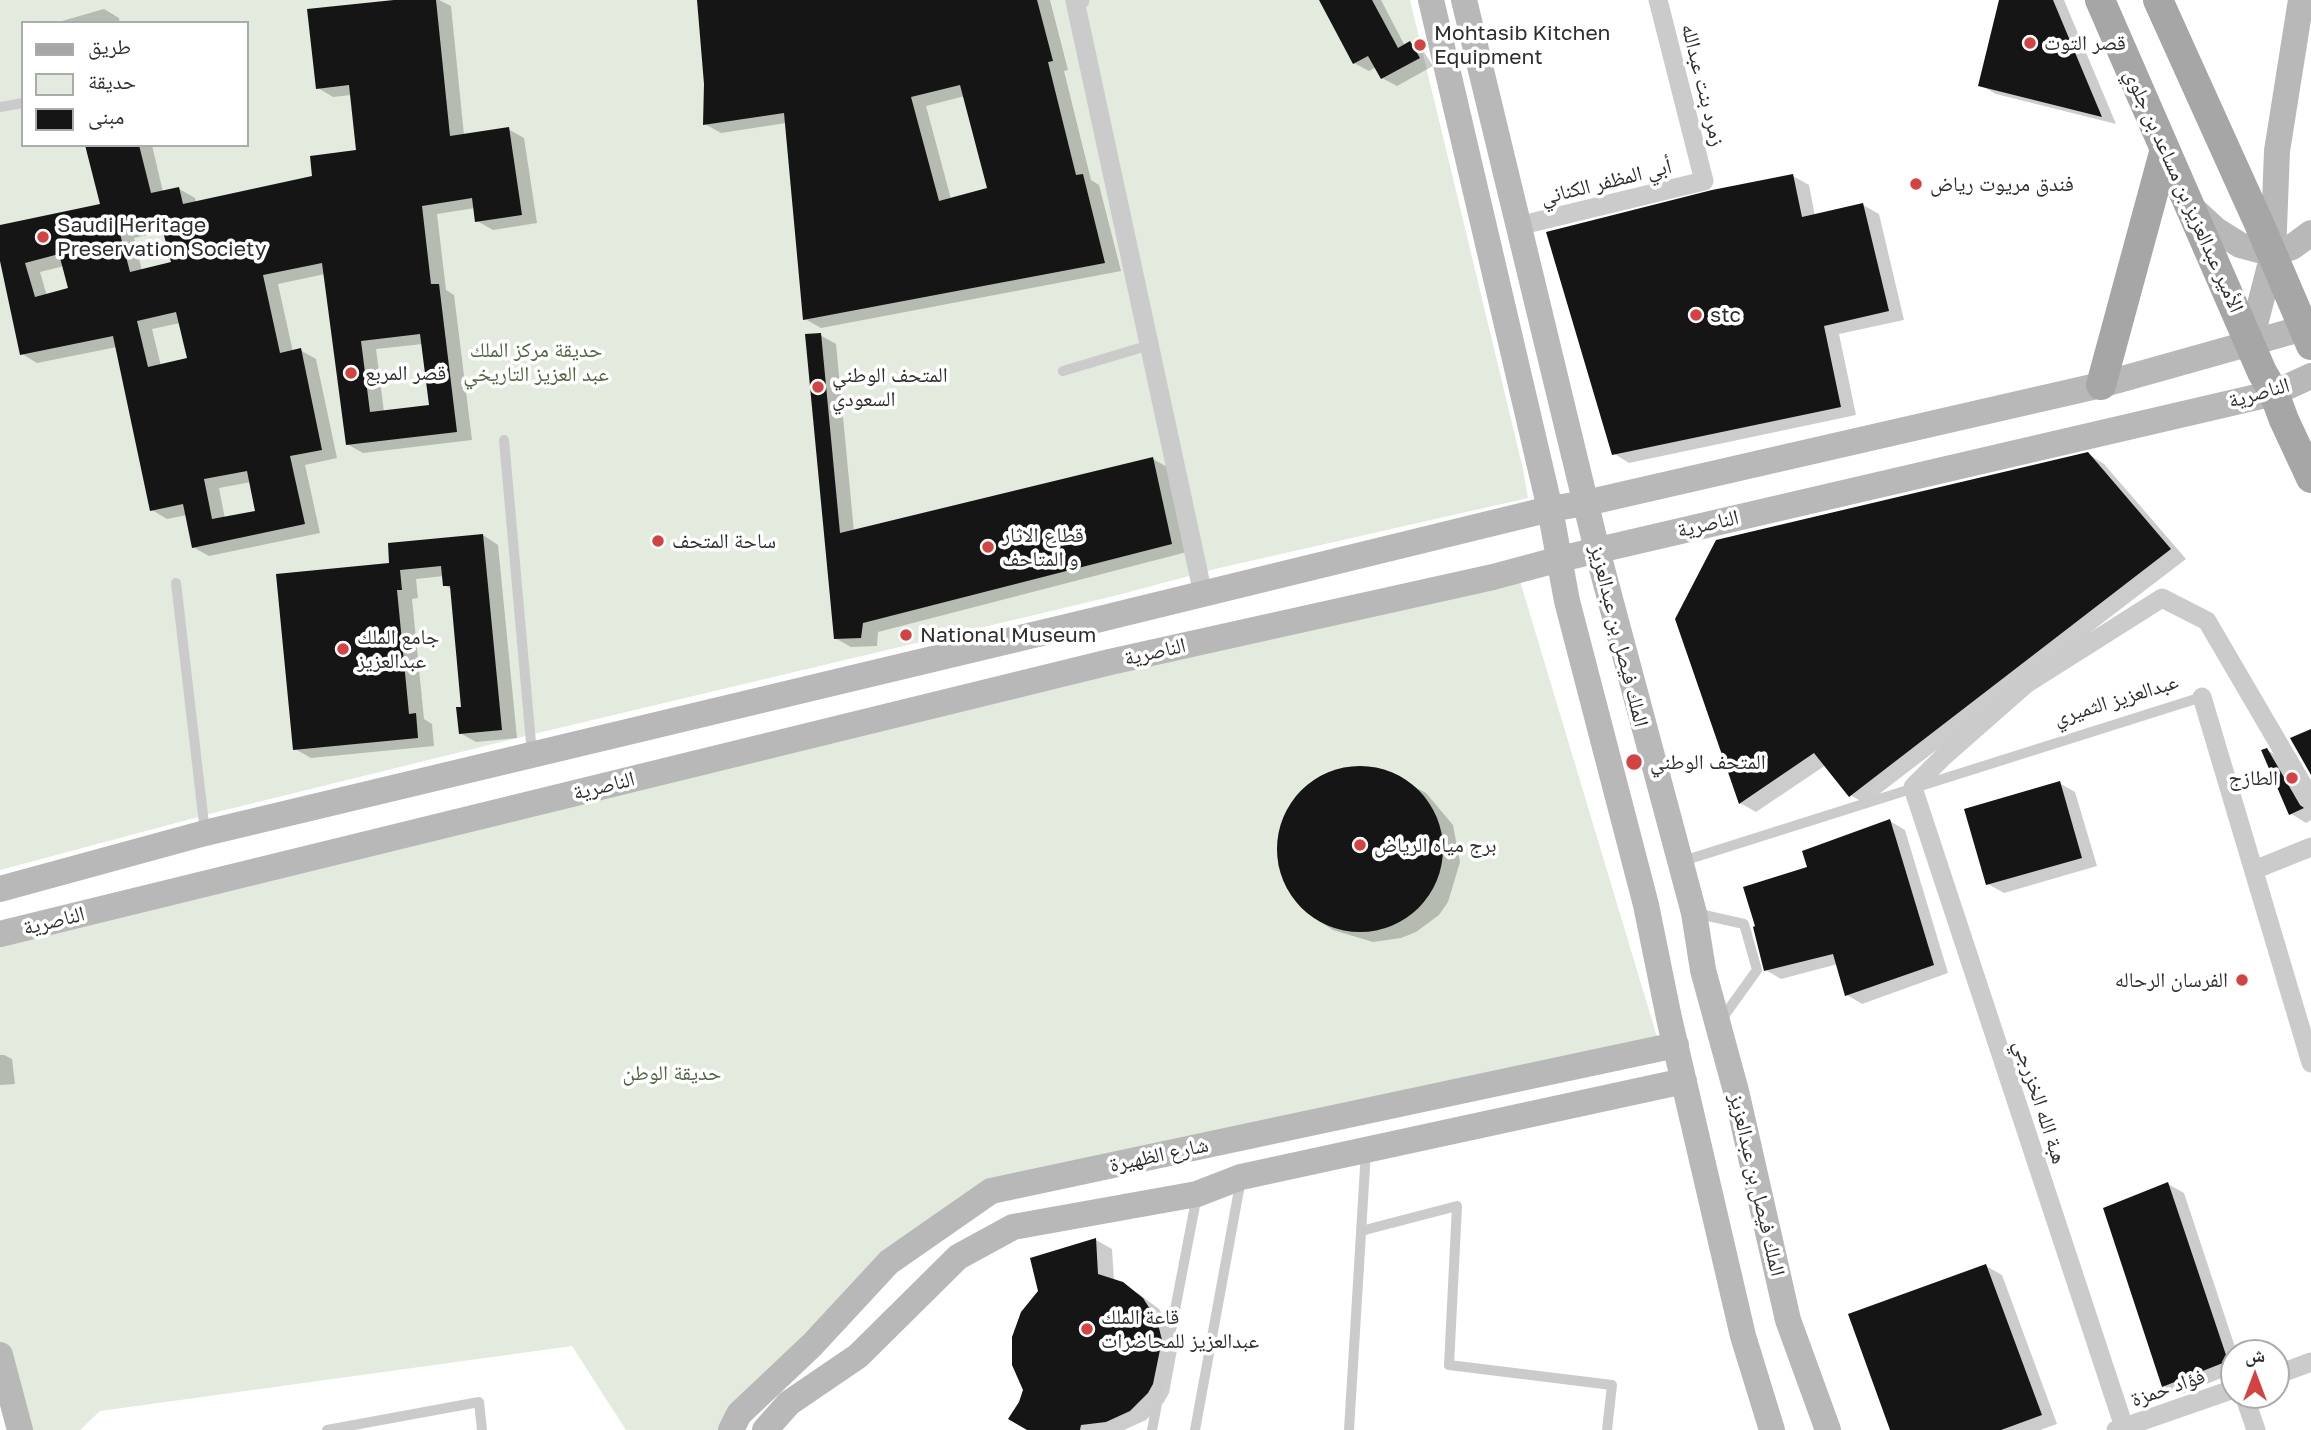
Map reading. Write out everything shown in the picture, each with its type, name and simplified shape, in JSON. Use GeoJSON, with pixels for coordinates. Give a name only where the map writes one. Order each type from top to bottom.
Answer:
{"type":"FeatureCollection","features":[{"type":"Feature","properties":{"kind":"main road","name":"الملك فيصل بن عبدالعزيز"},"geometry":{"type":"LineString","coordinates":[[1431,0],[1550,509],[1571,614],[1646,905],[1743,1336],[1772,1430]]}},
{"type":"Feature","properties":{"kind":"main road","name":"الملك فيصل بن عبدالعزيز"},"geometry":{"type":"LineString","coordinates":[[1464,0],[1597,551],[1694,913],[1703,970],[1740,1104],[1788,1320],[1828,1430]]}},
{"type":"Feature","properties":{"kind":"main road","name":"الأمير عبدالعزيز بن مساعد بن جلوي"},"geometry":{"type":"LineString","coordinates":[[2100,0],[2311,478]]}},
{"type":"Feature","properties":{"kind":"main road"},"geometry":{"type":"LineString","coordinates":[[0,889],[205,832],[1550,509],[2101,386],[2250,344],[2308,337],[2158,0]]}},
{"type":"Feature","properties":{"kind":"main road"},"geometry":{"type":"LineString","coordinates":[[2250,344],[2273,254],[2277,151],[2301,0]]}},
{"type":"Feature","properties":{"kind":"main road"},"geometry":{"type":"LineString","coordinates":[[2101,386],[2165,149]]}},
{"type":"Feature","properties":{"kind":"main road"},"geometry":{"type":"LineString","coordinates":[[2191,207],[2216,230],[2240,246],[2273,254],[2292,247],[2311,233]]}},
{"type":"Feature","properties":{"kind":"main road","name":"الناصرية"},"geometry":{"type":"LineString","coordinates":[[0,934],[1110,662],[1493,577],[1560,559],[2274,393],[2311,376]]}},
{"type":"Feature","properties":{"kind":"main road"},"geometry":{"type":"LineString","coordinates":[[1100,619],[1122,618],[1136,633],[1135,647],[1131,652],[1110,662]]}},
{"type":"Feature","properties":{"kind":"main road","name":"شارع الظهيرة"},"geometry":{"type":"LineString","coordinates":[[731,1430],[739,1414],[812,1345],[889,1262],[991,1191],[1676,1045]]}},
{"type":"Feature","properties":{"kind":"main road","name":"شارع الظهيرة"},"geometry":{"type":"LineString","coordinates":[[765,1430],[789,1403],[858,1356],[958,1257],[1013,1227],[1197,1194],[1241,1177],[1684,1081]]}},
{"type":"Feature","properties":{"kind":"main road"},"geometry":{"type":"LineString","coordinates":[[0,1355],[20,1430]]}},
{"type":"Feature","properties":{"kind":"street","name":"زمرد بنت عبدالله"},"geometry":{"type":"LineString","coordinates":[[1658,0],[1704,181]]}},
{"type":"Feature","properties":{"kind":"street"},"geometry":{"type":"LineString","coordinates":[[1077,1],[1203,594]]}},
{"type":"Feature","properties":{"kind":"street","name":"أبي المظفر الكناني"},"geometry":{"type":"LineString","coordinates":[[1518,226],[1704,181]]}},
{"type":"Feature","properties":{"kind":"street"},"geometry":{"type":"LineString","coordinates":[[1913,787],[2026,684],[2162,598],[2207,621],[2311,799]]}},
{"type":"Feature","properties":{"kind":"street","name":"عبدالعزيز الثميري"},"geometry":{"type":"LineString","coordinates":[[2202,697],[2311,1063]]}},
{"type":"Feature","properties":{"kind":"street","name":"هبة الله الخزرجي"},"geometry":{"type":"LineString","coordinates":[[1913,787],[2122,1429]]}},
{"type":"Feature","properties":{"kind":"street"},"geometry":{"type":"LineString","coordinates":[[2254,870],[2311,846]]}},
{"type":"Feature","properties":{"kind":"street"},"geometry":{"type":"LineString","coordinates":[[2290,1370],[2311,1362]]}},
{"type":"Feature","properties":{"kind":"street","name":"فؤاد حمزة"},"geometry":{"type":"LineString","coordinates":[[2122,1429],[2220,1394]]}},
{"type":"Feature","properties":{"kind":"street"},"geometry":{"type":"LineString","coordinates":[[2249,1409],[2256,1430]]}},
{"type":"Feature","properties":{"kind":"lane"},"geometry":{"type":"LineString","coordinates":[[0,107],[21,103]]}},
{"type":"Feature","properties":{"kind":"lane"},"geometry":{"type":"LineString","coordinates":[[1063,371],[1150,345]]}},
{"type":"Feature","properties":{"kind":"lane"},"geometry":{"type":"LineString","coordinates":[[503,440],[531,754]]}},
{"type":"Feature","properties":{"kind":"lane"},"geometry":{"type":"LineString","coordinates":[[176,583],[205,832]]}},
{"type":"Feature","properties":{"kind":"lane","name":"عبدالعزيز الثميري"},"geometry":{"type":"LineString","coordinates":[[1679,862],[2202,697]]}},
{"type":"Feature","properties":{"kind":"lane"},"geometry":{"type":"LineString","coordinates":[[1694,913],[1744,924],[1757,970],[1719,1024]]}},
{"type":"Feature","properties":{"kind":"lane"},"geometry":{"type":"LineString","coordinates":[[1349,1430],[1366,1150]]}},
{"type":"Feature","properties":{"kind":"lane"},"geometry":{"type":"LineString","coordinates":[[1195,1430],[1241,1177]]}},
{"type":"Feature","properties":{"kind":"lane"},"geometry":{"type":"LineString","coordinates":[[1152,1430],[1197,1194]]}},
{"type":"Feature","properties":{"kind":"lane"},"geometry":{"type":"LineString","coordinates":[[1361,1231],[1457,1206],[1449,1365],[1612,1385],[1607,1430]]}},
{"type":"Feature","properties":{"kind":"lane"},"geometry":{"type":"LineString","coordinates":[[327,1430],[479,1402],[482,1430]]}},
{"type":"Feature","properties":{"kind":"green space","name":"حديقة مركز الملك عبد العزيز التاريخي"},"geometry":{"type":"Polygon","coordinates":[[[0,0],[1410,0],[1528,498],[1219,568],[1114,596],[213,813],[0,870],[0,0]]]}},
{"type":"Feature","properties":{"kind":"green space","name":"حديقة الوطن"},"geometry":{"type":"Polygon","coordinates":[[[1520,581],[1660,1047],[991,1195],[889,1266],[731,1430],[626,1430],[572,1346],[100,1411],[80,1430],[19,1430],[0,1359],[0,938],[1110,666],[1520,581]]]}},
{"type":"Feature","properties":{"kind":"building"},"geometry":{"type":"Polygon","coordinates":[[[394,0],[436,0],[450,136],[509,127],[522,215],[475,222],[472,198],[422,206],[431,284],[439,284],[457,432],[346,445],[322,263],[263,275],[280,353],[301,348],[322,450],[290,456],[305,524],[192,548],[183,504],[150,511],[113,336],[20,355],[0,261],[0,225],[100,204],[86,147],[140,147],[151,193],[179,187],[183,204],[312,176],[310,156],[356,150],[349,85],[316,89],[307,9],[394,0]],[[160,220],[119,230],[130,272],[171,262],[160,220]],[[59,254],[25,263],[35,297],[68,288],[59,254]],[[176,312],[137,321],[148,367],[187,358],[176,312]],[[420,334],[361,341],[370,412],[429,405],[420,334]],[[247,471],[204,479],[212,519],[255,511],[247,471]]]}},
{"type":"Feature","properties":{"kind":"building","name":"المتحف الوطني السعودي"},"geometry":{"type":"Polygon","coordinates":[[[697,0],[1037,0],[1053,61],[1048,62],[1076,175],[1083,174],[1105,263],[803,320],[784,113],[703,125],[704,84],[697,0]],[[960,85],[911,97],[939,201],[987,188],[960,85]]]}},
{"type":"Feature","properties":{"kind":"building"},"geometry":{"type":"Polygon","coordinates":[[[1319,0],[1372,0],[1398,48],[1410,41],[1420,58],[1381,79],[1368,56],[1353,64],[1319,0]]]}},
{"type":"Feature","properties":{"kind":"building","name":"قصر التوت"},"geometry":{"type":"Polygon","coordinates":[[[1999,0],[2053,0],[2102,117],[1978,86],[1999,0]]]}},
{"type":"Feature","properties":{"kind":"building","name":"stc"},"geometry":{"type":"Polygon","coordinates":[[[1793,174],[1802,217],[1863,203],[1889,311],[1824,326],[1841,407],[1612,455],[1546,232],[1712,190],[1793,174]]]}},
{"type":"Feature","properties":{"kind":"building"},"geometry":{"type":"Polygon","coordinates":[[[821,333],[840,533],[1153,457],[1172,544],[863,623],[861,638],[834,639],[805,334],[821,333]]]}},
{"type":"Feature","properties":{"kind":"building","name":"المتحف الوطني"},"geometry":{"type":"Polygon","coordinates":[[[2088,452],[2171,549],[1849,797],[1814,753],[1739,804],[1675,619],[1716,540],[2088,452]]]}},
{"type":"Feature","properties":{"kind":"building","name":"جامع الملك عبدالعزيز"},"geometry":{"type":"Polygon","coordinates":[[[483,534],[502,730],[459,734],[456,707],[461,707],[450,586],[443,586],[441,566],[400,570],[402,590],[397,590],[409,714],[416,713],[418,738],[293,750],[276,574],[389,563],[388,543],[483,534]]]}},
{"type":"Feature","properties":{"kind":"building"},"geometry":{"type":"Polygon","coordinates":[[[2311,729],[2311,775],[2290,738],[2311,729]]]}},
{"type":"Feature","properties":{"kind":"building"},"geometry":{"type":"Polygon","coordinates":[[[2267,748],[2304,808],[2289,815],[2261,750],[2267,748]]]}},
{"type":"Feature","properties":{"kind":"building","name":"برج مياه الرياض"},"geometry":{"type":"Polygon","coordinates":[[[1360,766],[1392,772],[1419,790],[1437,817],[1443,849],[1437,881],[1419,908],[1392,926],[1360,932],[1328,926],[1301,908],[1283,881],[1277,849],[1283,817],[1301,790],[1328,772],[1360,766]]]}},
{"type":"Feature","properties":{"kind":"building"},"geometry":{"type":"Polygon","coordinates":[[[2060,781],[2082,858],[1986,885],[1964,809],[2060,781]]]}},
{"type":"Feature","properties":{"kind":"building"},"geometry":{"type":"Polygon","coordinates":[[[1890,819],[1934,965],[1845,996],[1833,954],[1764,971],[1753,927],[1755,926],[1743,887],[1807,867],[1802,851],[1890,819]]]}},
{"type":"Feature","properties":{"kind":"building"},"geometry":{"type":"Polygon","coordinates":[[[2168,1182],[2221,1339],[2220,1364],[2162,1387],[2103,1208],[2168,1182]]]}},
{"type":"Feature","properties":{"kind":"building","name":"قاعة الملك عبدالعزيز للمحاضرات"},"geometry":{"type":"Polygon","coordinates":[[[1096,1238],[1098,1274],[1123,1282],[1143,1298],[1157,1320],[1162,1340],[1153,1384],[1130,1411],[1106,1422],[1081,1425],[1080,1430],[1027,1430],[1008,1419],[1023,1390],[1012,1365],[1012,1337],[1021,1312],[1038,1291],[1030,1258],[1096,1238]]]}},
{"type":"Feature","properties":{"kind":"building"},"geometry":{"type":"Polygon","coordinates":[[[1986,1264],[2042,1415],[2001,1430],[1890,1430],[1848,1314],[1986,1264]]]}},
{"type":"Feature","properties":{"kind":"place","name":"قصر التوت"},"geometry":{"type":"Point","coordinates":[2030,43]}},
{"type":"Feature","properties":{"kind":"place","name":"Mohtasib Kitchen Equipment"},"geometry":{"type":"Point","coordinates":[1420,45]}},
{"type":"Feature","properties":{"kind":"place","name":"فندق مريوت رياض"},"geometry":{"type":"Point","coordinates":[1916,184]}},
{"type":"Feature","properties":{"kind":"place","name":"Saudi Heritage Preservation Society"},"geometry":{"type":"Point","coordinates":[43,237]}},
{"type":"Feature","properties":{"kind":"place","name":"stc"},"geometry":{"type":"Point","coordinates":[1696,315]}},
{"type":"Feature","properties":{"kind":"place","name":"قصر المربع"},"geometry":{"type":"Point","coordinates":[351,373]}},
{"type":"Feature","properties":{"kind":"place","name":"المتحف الوطني السعودي"},"geometry":{"type":"Point","coordinates":[818,387]}},
{"type":"Feature","properties":{"kind":"place","name":"ساحة المتحف"},"geometry":{"type":"Point","coordinates":[658,541]}},
{"type":"Feature","properties":{"kind":"place","name":"قطاع الاثار و المتاحف"},"geometry":{"type":"Point","coordinates":[988,547]}},
{"type":"Feature","properties":{"kind":"place","name":"National Museum"},"geometry":{"type":"Point","coordinates":[906,635]}},
{"type":"Feature","properties":{"kind":"place","name":"جامع الملك عبدالعزيز"},"geometry":{"type":"Point","coordinates":[343,649]}},
{"type":"Feature","properties":{"kind":"place","name":"المتحف الوطني"},"geometry":{"type":"Point","coordinates":[1634,762]}},
{"type":"Feature","properties":{"kind":"place","name":"الطازج"},"geometry":{"type":"Point","coordinates":[2292,778]}},
{"type":"Feature","properties":{"kind":"place","name":"برج مياه الرياض"},"geometry":{"type":"Point","coordinates":[1360,845]}},
{"type":"Feature","properties":{"kind":"place","name":"الفرسان الرحاله"},"geometry":{"type":"Point","coordinates":[2242,980]}},
{"type":"Feature","properties":{"kind":"place","name":"قاعة الملك عبدالعزيز للمحاضرات"},"geometry":{"type":"Point","coordinates":[1087,1329]}}]}
